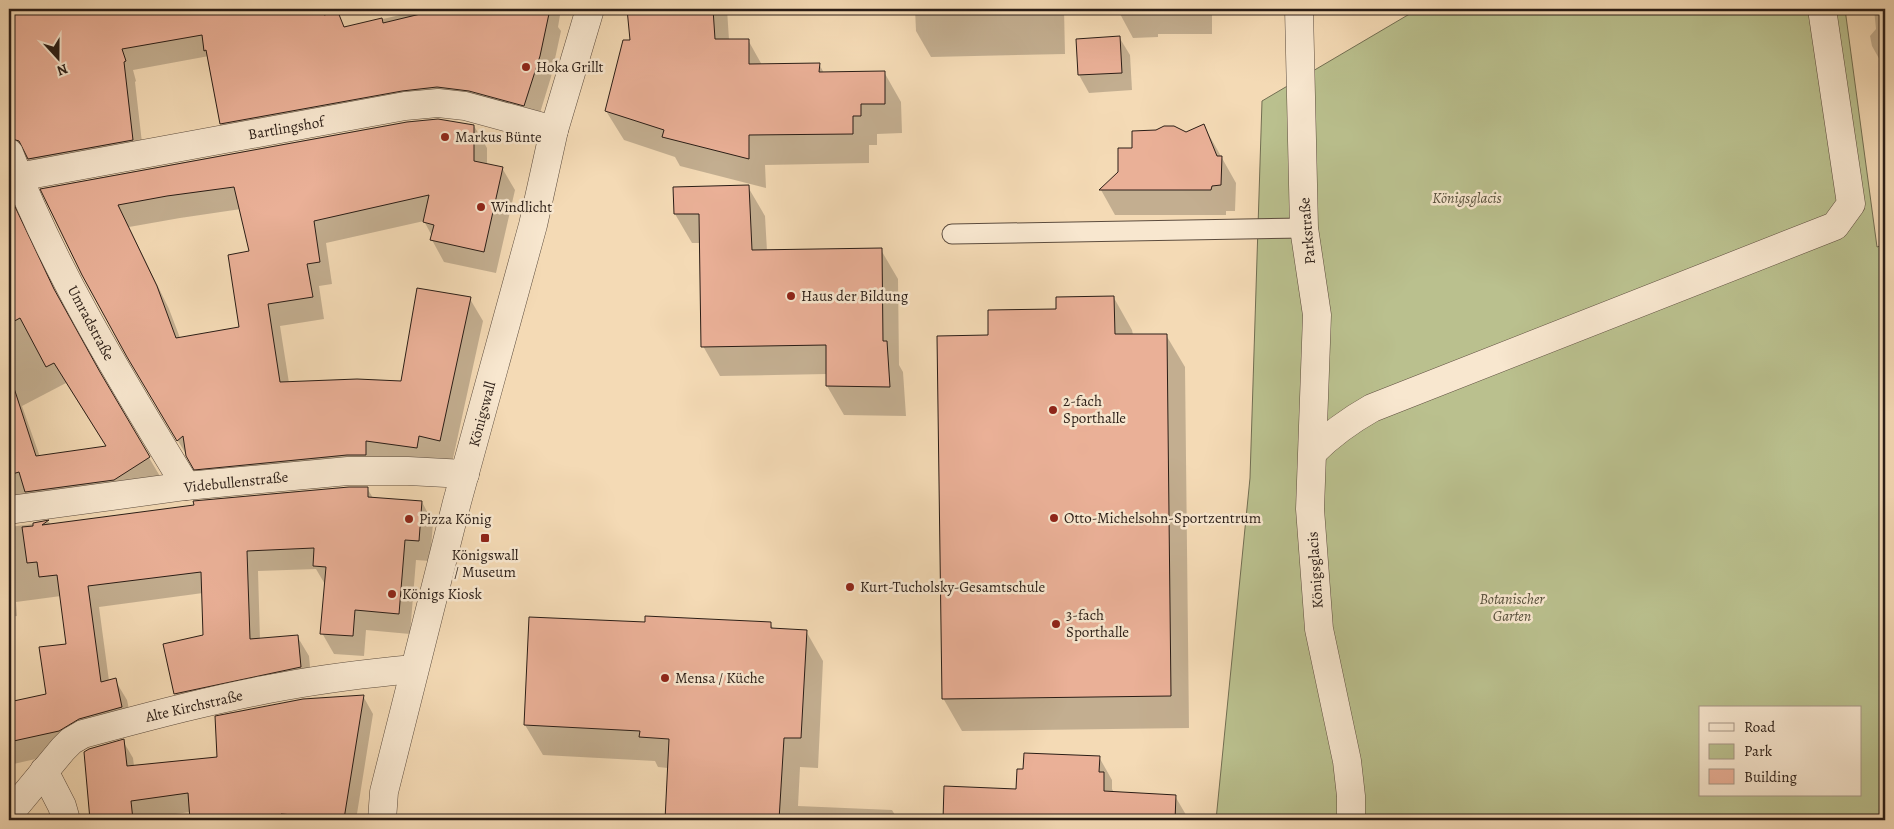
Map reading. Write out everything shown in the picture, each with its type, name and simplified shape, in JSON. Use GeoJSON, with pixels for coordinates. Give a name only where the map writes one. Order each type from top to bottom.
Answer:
{"type":"FeatureCollection","features":[{"type":"Feature","properties":{"kind":"street","name":"Königswall"},"geometry":{"type":"LineString","coordinates":[[382,820],[384,792],[414,669],[533,225],[554,130],[590,9]]}},
{"type":"Feature","properties":{"kind":"street","name":"Parkstraße"},"geometry":{"type":"LineString","coordinates":[[1299,9],[1304,228],[1317,316],[1313,452]]}},
{"type":"Feature","properties":{"kind":"street"},"geometry":{"type":"LineString","coordinates":[[1313,452],[1348,421],[1372,408],[1835,226],[1851,204],[1822,9]]}},
{"type":"Feature","properties":{"kind":"street","name":"Bartlingshof"},"geometry":{"type":"LineString","coordinates":[[13,165],[404,106],[438,103],[465,106],[554,130]]}},
{"type":"Feature","properties":{"kind":"street","name":"Umradstraße"},"geometry":{"type":"LineString","coordinates":[[13,165],[38,222],[101,346],[186,486]]}},
{"type":"Feature","properties":{"kind":"street","name":"Königsglacis"},"geometry":{"type":"LineString","coordinates":[[1313,452],[1310,509],[1319,629],[1347,761],[1351,796],[1351,820]]}},
{"type":"Feature","properties":{"kind":"street","name":"Videbullenstraße"},"geometry":{"type":"LineString","coordinates":[[9,510],[186,486],[348,471],[408,470],[465,474]]}},
{"type":"Feature","properties":{"kind":"street","name":"Alte Kirchstraße"},"geometry":{"type":"LineString","coordinates":[[9,814],[71,741],[84,734],[184,708],[283,686],[348,675],[414,669]]}},
{"type":"Feature","properties":{"kind":"street"},"geometry":{"type":"LineString","coordinates":[[44,771],[62,806],[66,820]]}},
{"type":"Feature","properties":{"kind":"lane"},"geometry":{"type":"LineString","coordinates":[[952,234],[1304,228]]}},
{"type":"Feature","properties":{"kind":"green space","name":"Botanischer Garten"},"geometry":{"type":"Polygon","coordinates":[[[1418,9],[1845,9],[1877,247],[1885,244],[1885,820],[1216,820],[1250,478],[1262,101],[1418,9]]]}},
{"type":"Feature","properties":{"kind":"building"},"geometry":{"type":"Polygon","coordinates":[[[9,9],[323,9],[324,15],[338,12],[344,27],[382,18],[383,23],[441,9],[550,9],[540,56],[524,106],[469,91],[437,87],[402,91],[220,124],[202,35],[122,49],[126,61],[124,62],[133,140],[28,159],[19,141],[9,138],[9,9]]]}},
{"type":"Feature","properties":{"kind":"building"},"geometry":{"type":"Polygon","coordinates":[[[627,9],[713,9],[715,39],[749,39],[749,64],[820,63],[819,72],[885,71],[885,104],[861,104],[861,116],[853,116],[853,134],[749,135],[749,159],[662,137],[664,130],[605,111],[623,40],[630,40],[627,9]]]}},
{"type":"Feature","properties":{"kind":"building"},"geometry":{"type":"Polygon","coordinates":[[[1120,36],[1122,73],[1078,75],[1076,39],[1120,36]]]}},
{"type":"Feature","properties":{"kind":"building"},"geometry":{"type":"Polygon","coordinates":[[[438,119],[474,125],[474,161],[503,167],[484,252],[430,240],[434,225],[423,222],[429,195],[314,221],[320,262],[307,264],[313,297],[268,304],[280,382],[357,379],[401,381],[417,288],[471,297],[440,441],[419,436],[417,448],[366,441],[366,455],[347,455],[194,470],[186,456],[183,436],[177,441],[127,357],[82,275],[40,189],[407,122],[438,119]],[[234,187],[118,205],[157,286],[176,338],[239,327],[228,255],[249,251],[234,187]]]}},
{"type":"Feature","properties":{"kind":"building"},"geometry":{"type":"Polygon","coordinates":[[[1204,124],[1217,156],[1222,156],[1221,185],[1212,186],[1211,190],[1099,190],[1118,172],[1118,148],[1132,148],[1132,131],[1156,130],[1164,126],[1174,126],[1186,132],[1204,124]]]}},
{"type":"Feature","properties":{"kind":"building","name":"Haus der Bildung"},"geometry":{"type":"Polygon","coordinates":[[[749,185],[752,250],[882,248],[883,341],[887,341],[890,387],[826,386],[826,345],[701,347],[699,214],[674,214],[673,187],[749,185]]]}},
{"type":"Feature","properties":{"kind":"building"},"geometry":{"type":"Polygon","coordinates":[[[9,194],[54,289],[150,457],[114,480],[25,492],[19,472],[9,475],[9,389],[14,388],[36,456],[106,446],[54,363],[46,367],[20,318],[9,324],[9,194]]]}},
{"type":"Feature","properties":{"kind":"building"},"geometry":{"type":"Polygon","coordinates":[[[1114,296],[1115,334],[1167,334],[1171,696],[942,699],[937,336],[988,335],[988,310],[1056,309],[1056,297],[1114,296]]]}},
{"type":"Feature","properties":{"kind":"building"},"geometry":{"type":"Polygon","coordinates":[[[349,487],[368,487],[368,497],[422,501],[419,541],[405,540],[399,614],[355,610],[353,636],[320,634],[326,567],[313,566],[314,548],[247,551],[250,639],[298,635],[301,667],[174,694],[163,644],[203,635],[201,572],[88,586],[101,682],[116,678],[122,707],[79,719],[59,731],[9,742],[9,702],[46,694],[39,647],[66,644],[57,575],[39,577],[37,562],[27,563],[22,527],[33,526],[33,523],[49,520],[42,525],[194,505],[193,501],[349,487]]]}},
{"type":"Feature","properties":{"kind":"building","name":"Mensa / Küche"},"geometry":{"type":"Polygon","coordinates":[[[645,616],[771,622],[771,628],[807,630],[801,738],[784,738],[779,820],[665,820],[669,739],[639,737],[640,731],[524,725],[529,617],[645,622],[645,616]]]}},
{"type":"Feature","properties":{"kind":"building"},"geometry":{"type":"Polygon","coordinates":[[[364,695],[344,819],[281,814],[281,820],[190,820],[188,793],[131,801],[133,820],[90,820],[84,752],[89,749],[124,739],[127,766],[217,757],[215,716],[303,699],[364,695]]]}},
{"type":"Feature","properties":{"kind":"building"},"geometry":{"type":"Polygon","coordinates":[[[1024,753],[1100,756],[1099,772],[1104,772],[1104,791],[1176,795],[1175,820],[943,820],[944,786],[1016,789],[1017,769],[1023,769],[1024,753]]]}},
{"type":"Feature","properties":{"kind":"place","name":"Hoka Grillt"},"geometry":{"type":"Point","coordinates":[526,67]}},
{"type":"Feature","properties":{"kind":"place","name":"Markus Bünte"},"geometry":{"type":"Point","coordinates":[445,137]}},
{"type":"Feature","properties":{"kind":"place","name":"Windlicht"},"geometry":{"type":"Point","coordinates":[481,207]}},
{"type":"Feature","properties":{"kind":"place","name":"Haus der Bildung"},"geometry":{"type":"Point","coordinates":[791,296]}},
{"type":"Feature","properties":{"kind":"place","name":"2-fach Sporthalle"},"geometry":{"type":"Point","coordinates":[1053,410]}},
{"type":"Feature","properties":{"kind":"place","name":"Otto-Michelsohn-Sportzentrum"},"geometry":{"type":"Point","coordinates":[1054,518]}},
{"type":"Feature","properties":{"kind":"place","name":"Pizza König"},"geometry":{"type":"Point","coordinates":[409,519]}},
{"type":"Feature","properties":{"kind":"place","name":"Königswall / Museum"},"geometry":{"type":"Point","coordinates":[485,538]}},
{"type":"Feature","properties":{"kind":"place","name":"Kurt-Tucholsky-Gesamtschule"},"geometry":{"type":"Point","coordinates":[850,587]}},
{"type":"Feature","properties":{"kind":"place","name":"Königs Kiosk"},"geometry":{"type":"Point","coordinates":[392,594]}},
{"type":"Feature","properties":{"kind":"place","name":"3-fach Sporthalle"},"geometry":{"type":"Point","coordinates":[1056,624]}},
{"type":"Feature","properties":{"kind":"place","name":"Mensa / Küche"},"geometry":{"type":"Point","coordinates":[665,678]}}]}
